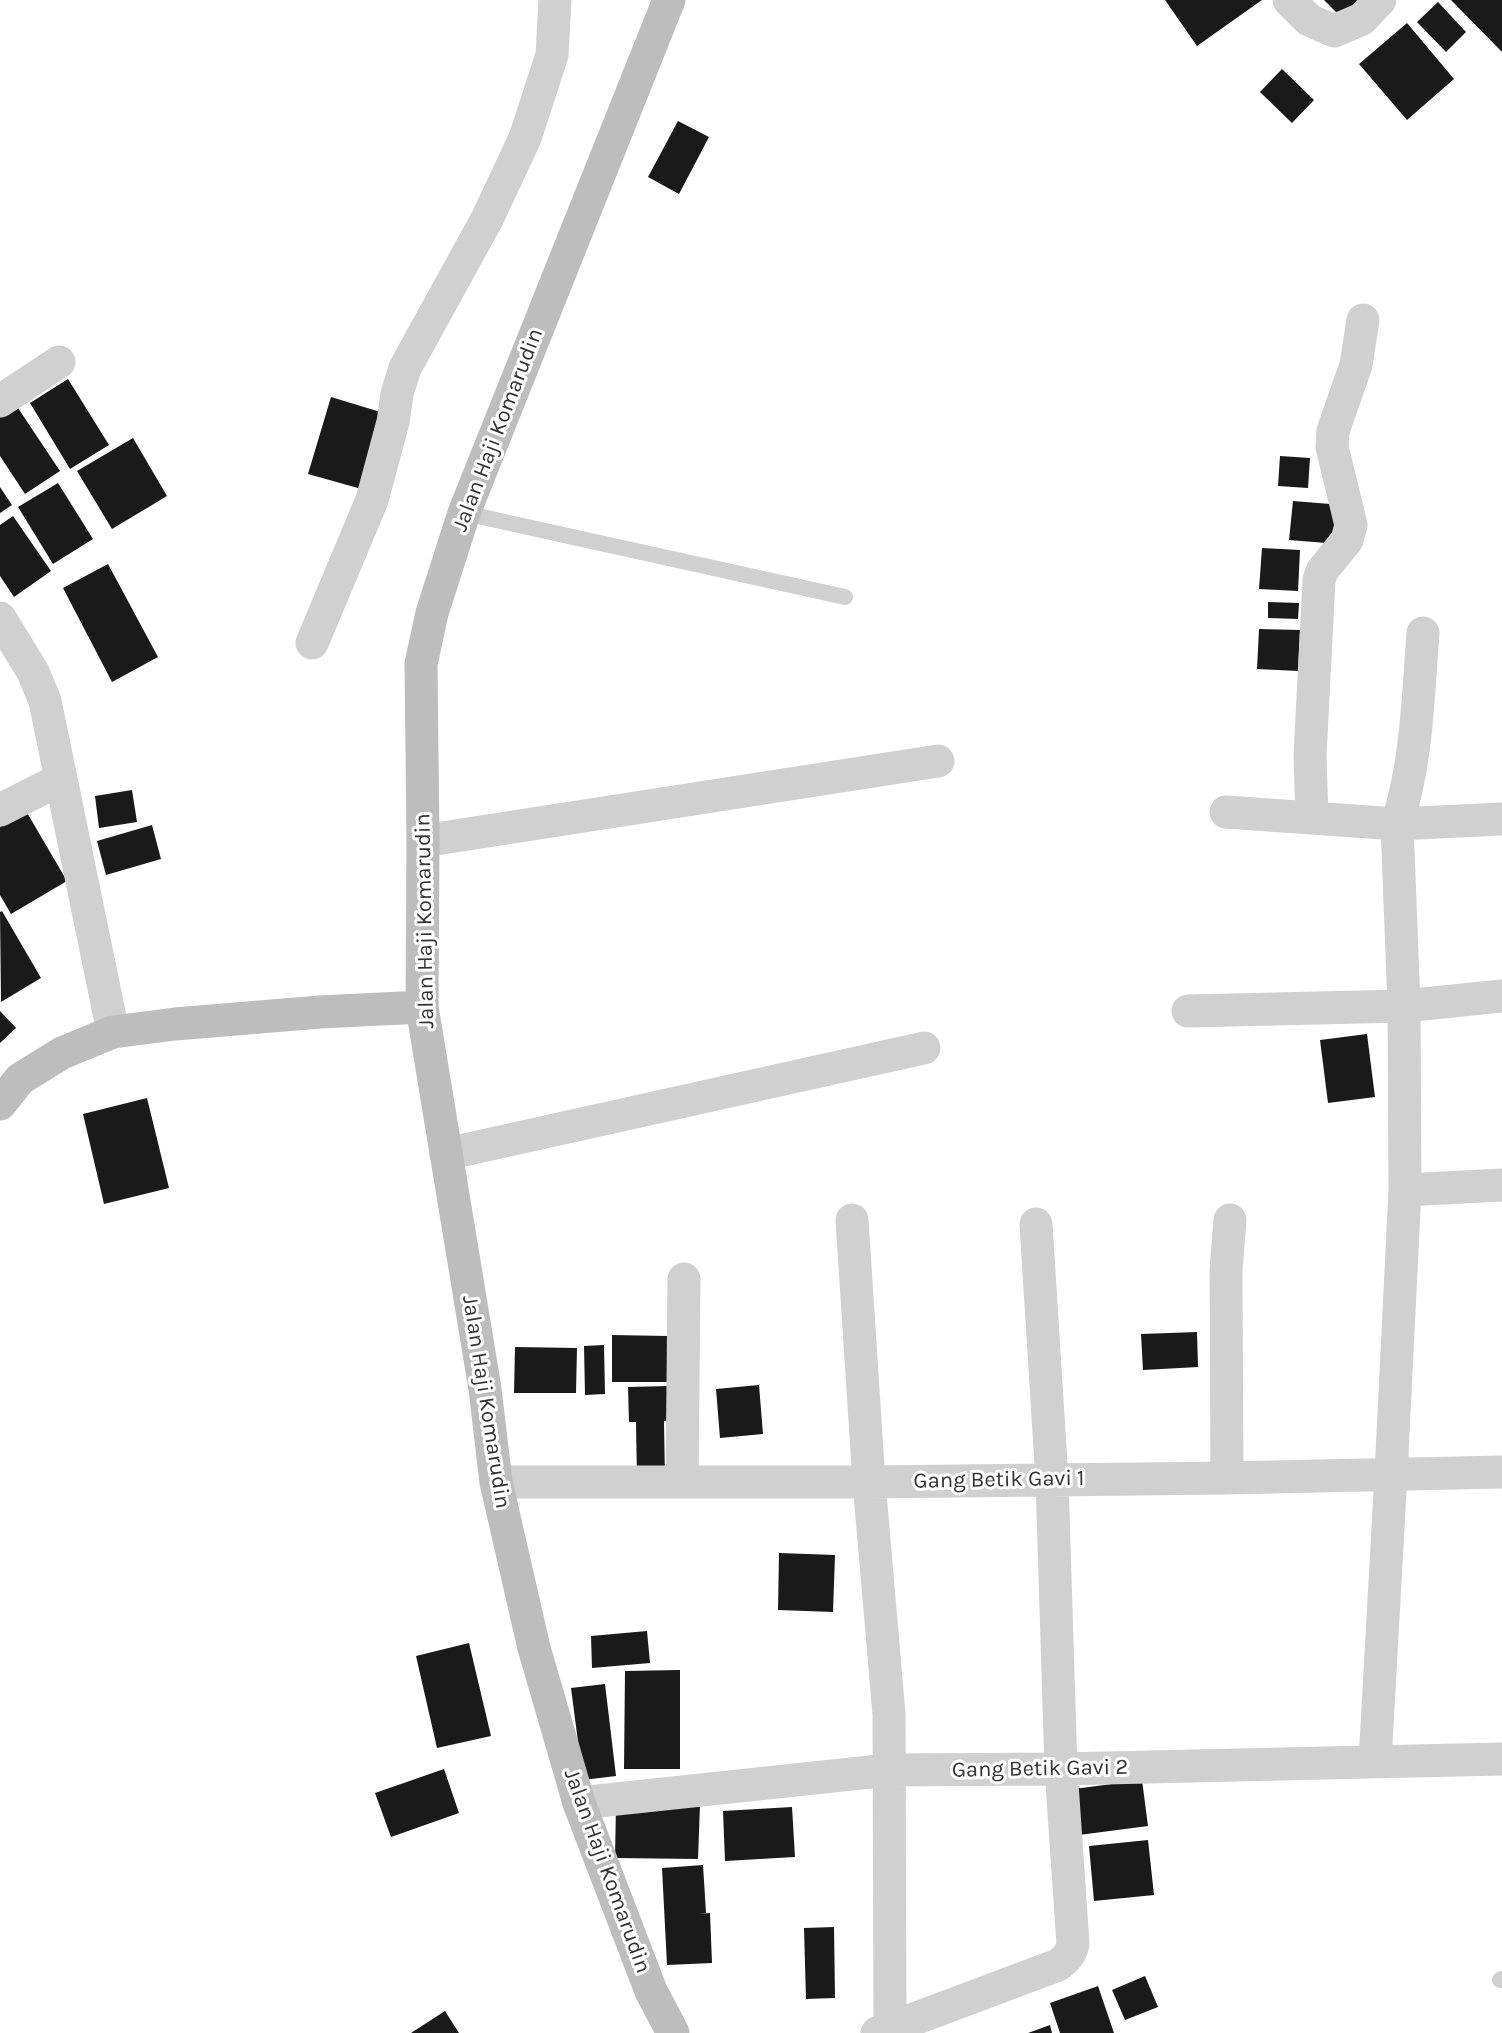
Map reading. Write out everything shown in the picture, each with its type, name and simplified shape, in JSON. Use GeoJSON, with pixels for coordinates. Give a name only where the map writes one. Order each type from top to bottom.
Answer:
{"type":"FeatureCollection","features":[{"type":"Feature","properties":{"kind":"street"},"geometry":{"type":"LineString","coordinates":[[312,643],[372,500],[405,368],[487,219],[525,138],[552,55],[555,0]]}},
{"type":"Feature","properties":{"kind":"street","name":"Jalan Haji Komarudin"},"geometry":{"type":"LineString","coordinates":[[669,0],[464,513],[432,613],[421,664],[422,1007],[485,1389],[495,1482],[534,1648],[579,1803],[651,1991],[673,2033]]}},
{"type":"Feature","properties":{"kind":"street"},"geometry":{"type":"LineString","coordinates":[[1289,0],[1309,20],[1334,31],[1362,19],[1380,0]]}},
{"type":"Feature","properties":{"kind":"street"},"geometry":{"type":"LineString","coordinates":[[1312,818],[1310,756],[1318,580],[1322,571],[1347,540],[1352,525],[1333,455],[1333,431],[1356,365],[1363,320]]}},
{"type":"Feature","properties":{"kind":"street"},"geometry":{"type":"LineString","coordinates":[[0,401],[59,362]]}},
{"type":"Feature","properties":{"kind":"street"},"geometry":{"type":"LineString","coordinates":[[0,618],[22,653],[45,701],[113,1032]]}},
{"type":"Feature","properties":{"kind":"street"},"geometry":{"type":"LineString","coordinates":[[1375,1762],[1405,1190],[1404,1006],[1397,824],[1412,767],[1423,633]]}},
{"type":"Feature","properties":{"kind":"street"},"geometry":{"type":"LineString","coordinates":[[423,841],[938,761]]}},
{"type":"Feature","properties":{"kind":"street"},"geometry":{"type":"LineString","coordinates":[[0,810],[61,778]]}},
{"type":"Feature","properties":{"kind":"street"},"geometry":{"type":"LineString","coordinates":[[1226,812],[1397,824],[1502,819]]}},
{"type":"Feature","properties":{"kind":"street"},"geometry":{"type":"LineString","coordinates":[[1188,1011],[1404,1006],[1502,996]]}},
{"type":"Feature","properties":{"kind":"street"},"geometry":{"type":"LineString","coordinates":[[0,1104],[20,1079],[62,1053],[113,1032],[175,1024],[320,1012],[422,1007]]}},
{"type":"Feature","properties":{"kind":"street"},"geometry":{"type":"LineString","coordinates":[[447,1154],[924,1048]]}},
{"type":"Feature","properties":{"kind":"street"},"geometry":{"type":"LineString","coordinates":[[1405,1190],[1502,1185]]}},
{"type":"Feature","properties":{"kind":"street"},"geometry":{"type":"LineString","coordinates":[[852,1220],[868,1482],[889,1714],[884,2031],[1058,1965],[1067,1958],[1073,1944],[1061,1769],[1052,1480],[1036,1224]]}},
{"type":"Feature","properties":{"kind":"street"},"geometry":{"type":"LineString","coordinates":[[1227,1478],[1226,1269],[1230,1220]]}},
{"type":"Feature","properties":{"kind":"street"},"geometry":{"type":"LineString","coordinates":[[682,1482],[684,1279]]}},
{"type":"Feature","properties":{"kind":"street","name":"Gang Betik Gavi 1"},"geometry":{"type":"LineString","coordinates":[[495,1482],[868,1482],[1502,1472]]}},
{"type":"Feature","properties":{"kind":"street","name":"Gang Betik Gavi 2"},"geometry":{"type":"LineString","coordinates":[[579,1803],[889,1770],[1061,1769],[1502,1759]]}},
{"type":"Feature","properties":{"kind":"lane"},"geometry":{"type":"LineString","coordinates":[[464,513],[845,597]]}},
{"type":"Feature","properties":{"kind":"building"},"geometry":{"type":"Polygon","coordinates":[[[1165,0],[1262,0],[1197,46],[1165,0]]]}},
{"type":"Feature","properties":{"kind":"building"},"geometry":{"type":"Polygon","coordinates":[[[1324,0],[1360,0],[1342,18],[1324,0]]]}},
{"type":"Feature","properties":{"kind":"building"},"geometry":{"type":"Polygon","coordinates":[[[1451,0],[1502,0],[1502,52],[1451,0]]]}},
{"type":"Feature","properties":{"kind":"building"},"geometry":{"type":"Polygon","coordinates":[[[1438,2],[1466,32],[1446,52],[1417,22],[1438,2]]]}},
{"type":"Feature","properties":{"kind":"building"},"geometry":{"type":"Polygon","coordinates":[[[1407,23],[1454,79],[1407,120],[1359,64],[1407,23]]]}},
{"type":"Feature","properties":{"kind":"building"},"geometry":{"type":"Polygon","coordinates":[[[1282,69],[1314,100],[1292,123],[1260,92],[1282,69]]]}},
{"type":"Feature","properties":{"kind":"building"},"geometry":{"type":"Polygon","coordinates":[[[678,121],[709,137],[679,194],[648,177],[678,121]]]}},
{"type":"Feature","properties":{"kind":"building"},"geometry":{"type":"Polygon","coordinates":[[[68,379],[109,445],[70,469],[30,403],[68,379]]]}},
{"type":"Feature","properties":{"kind":"building"},"geometry":{"type":"Polygon","coordinates":[[[331,397],[387,414],[365,490],[308,474],[331,397]]]}},
{"type":"Feature","properties":{"kind":"building"},"geometry":{"type":"Polygon","coordinates":[[[16,405],[60,471],[25,494],[0,456],[0,415],[16,405]]]}},
{"type":"Feature","properties":{"kind":"building"},"geometry":{"type":"Polygon","coordinates":[[[133,438],[167,496],[112,529],[77,471],[133,438]]]}},
{"type":"Feature","properties":{"kind":"building"},"geometry":{"type":"Polygon","coordinates":[[[1280,456],[1310,458],[1308,488],[1278,486],[1280,456]]]}},
{"type":"Feature","properties":{"kind":"building"},"geometry":{"type":"Polygon","coordinates":[[[58,483],[93,539],[53,564],[18,507],[58,483]]]}},
{"type":"Feature","properties":{"kind":"building"},"geometry":{"type":"Polygon","coordinates":[[[0,487],[12,505],[0,513],[0,487]]]}},
{"type":"Feature","properties":{"kind":"building"},"geometry":{"type":"Polygon","coordinates":[[[1293,501],[1343,505],[1339,544],[1289,540],[1293,501]]]}},
{"type":"Feature","properties":{"kind":"building"},"geometry":{"type":"Polygon","coordinates":[[[13,516],[51,571],[14,597],[0,576],[0,525],[13,516]]]}},
{"type":"Feature","properties":{"kind":"building"},"geometry":{"type":"Polygon","coordinates":[[[1262,548],[1300,550],[1298,591],[1259,589],[1262,548]]]}},
{"type":"Feature","properties":{"kind":"building"},"geometry":{"type":"Polygon","coordinates":[[[108,564],[158,657],[112,682],[63,588],[108,564]]]}},
{"type":"Feature","properties":{"kind":"building"},"geometry":{"type":"Polygon","coordinates":[[[1268,602],[1299,603],[1298,619],[1268,618],[1268,602]]]}},
{"type":"Feature","properties":{"kind":"building"},"geometry":{"type":"Polygon","coordinates":[[[1259,629],[1300,630],[1298,671],[1257,669],[1259,629]]]}},
{"type":"Feature","properties":{"kind":"building"},"geometry":{"type":"Polygon","coordinates":[[[132,790],[137,822],[99,828],[95,796],[132,790]]]}},
{"type":"Feature","properties":{"kind":"building"},"geometry":{"type":"Polygon","coordinates":[[[26,811],[67,881],[11,914],[0,895],[0,827],[26,811]]]}},
{"type":"Feature","properties":{"kind":"building"},"geometry":{"type":"Polygon","coordinates":[[[152,825],[161,859],[106,875],[97,841],[152,825]]]}},
{"type":"Feature","properties":{"kind":"building"},"geometry":{"type":"Polygon","coordinates":[[[2,911],[41,978],[1,1002],[0,912],[2,911]]]}},
{"type":"Feature","properties":{"kind":"building"},"geometry":{"type":"Polygon","coordinates":[[[0,1011],[16,1028],[0,1043],[0,1011]]]}},
{"type":"Feature","properties":{"kind":"building"},"geometry":{"type":"Polygon","coordinates":[[[1367,1034],[1375,1097],[1328,1103],[1320,1040],[1367,1034]]]}},
{"type":"Feature","properties":{"kind":"building"},"geometry":{"type":"Polygon","coordinates":[[[147,1098],[169,1188],[104,1204],[83,1114],[147,1098]]]}},
{"type":"Feature","properties":{"kind":"building"},"geometry":{"type":"Polygon","coordinates":[[[1197,1332],[1198,1367],[1143,1370],[1141,1334],[1197,1332]]]}},
{"type":"Feature","properties":{"kind":"building"},"geometry":{"type":"Polygon","coordinates":[[[612,1335],[668,1336],[667,1382],[612,1382],[612,1335]]]}},
{"type":"Feature","properties":{"kind":"building"},"geometry":{"type":"Polygon","coordinates":[[[604,1345],[605,1394],[585,1395],[584,1346],[604,1345]]]}},
{"type":"Feature","properties":{"kind":"building"},"geometry":{"type":"Polygon","coordinates":[[[515,1347],[577,1348],[576,1393],[514,1393],[515,1347]]]}},
{"type":"Feature","properties":{"kind":"building"},"geometry":{"type":"Polygon","coordinates":[[[759,1385],[763,1434],[720,1438],[716,1389],[759,1385]]]}},
{"type":"Feature","properties":{"kind":"building"},"geometry":{"type":"Polygon","coordinates":[[[668,1386],[669,1420],[664,1421],[665,1480],[637,1481],[636,1422],[629,1422],[628,1387],[668,1386]]]}},
{"type":"Feature","properties":{"kind":"building"},"geometry":{"type":"Polygon","coordinates":[[[779,1553],[835,1555],[833,1612],[778,1610],[779,1553]]]}},
{"type":"Feature","properties":{"kind":"building"},"geometry":{"type":"Polygon","coordinates":[[[647,1631],[650,1663],[592,1668],[591,1636],[647,1631]]]}},
{"type":"Feature","properties":{"kind":"building"},"geometry":{"type":"Polygon","coordinates":[[[469,1643],[491,1736],[437,1748],[416,1656],[469,1643]]]}},
{"type":"Feature","properties":{"kind":"building"},"geometry":{"type":"Polygon","coordinates":[[[680,1670],[680,1769],[624,1769],[625,1671],[680,1670]]]}},
{"type":"Feature","properties":{"kind":"building"},"geometry":{"type":"Polygon","coordinates":[[[605,1684],[616,1776],[583,1780],[571,1688],[605,1684]]]}},
{"type":"Feature","properties":{"kind":"building"},"geometry":{"type":"Polygon","coordinates":[[[444,1769],[459,1813],[391,1837],[375,1793],[444,1769]]]}},
{"type":"Feature","properties":{"kind":"building"},"geometry":{"type":"Polygon","coordinates":[[[1142,1780],[1148,1826],[1079,1835],[1074,1789],[1142,1780]]]}},
{"type":"Feature","properties":{"kind":"building"},"geometry":{"type":"Polygon","coordinates":[[[616,1804],[700,1805],[698,1859],[615,1858],[616,1804]]]}},
{"type":"Feature","properties":{"kind":"building"},"geometry":{"type":"Polygon","coordinates":[[[792,1807],[795,1857],[725,1861],[723,1811],[792,1807]]]}},
{"type":"Feature","properties":{"kind":"building"},"geometry":{"type":"Polygon","coordinates":[[[1148,1840],[1154,1895],[1094,1901],[1089,1846],[1148,1840]]]}},
{"type":"Feature","properties":{"kind":"building"},"geometry":{"type":"Polygon","coordinates":[[[703,1865],[706,1913],[698,1914],[710,1913],[712,1963],[667,1965],[662,1868],[703,1865]]]}},
{"type":"Feature","properties":{"kind":"building"},"geometry":{"type":"Polygon","coordinates":[[[834,1927],[835,1998],[806,1999],[804,1928],[834,1927]]]}},
{"type":"Feature","properties":{"kind":"building"},"geometry":{"type":"Polygon","coordinates":[[[1145,1976],[1158,2007],[1125,2020],[1112,1990],[1145,1976]]]}},
{"type":"Feature","properties":{"kind":"building"},"geometry":{"type":"Polygon","coordinates":[[[1098,1986],[1114,2033],[1060,2033],[1050,2003],[1098,1986]]]}},
{"type":"Feature","properties":{"kind":"building"},"geometry":{"type":"Polygon","coordinates":[[[445,2011],[459,2033],[411,2033],[445,2011]]]}},
{"type":"Feature","properties":{"kind":"building"},"geometry":{"type":"Polygon","coordinates":[[[1050,2025],[1052,2033],[1028,2033],[1050,2025]]]}}]}
